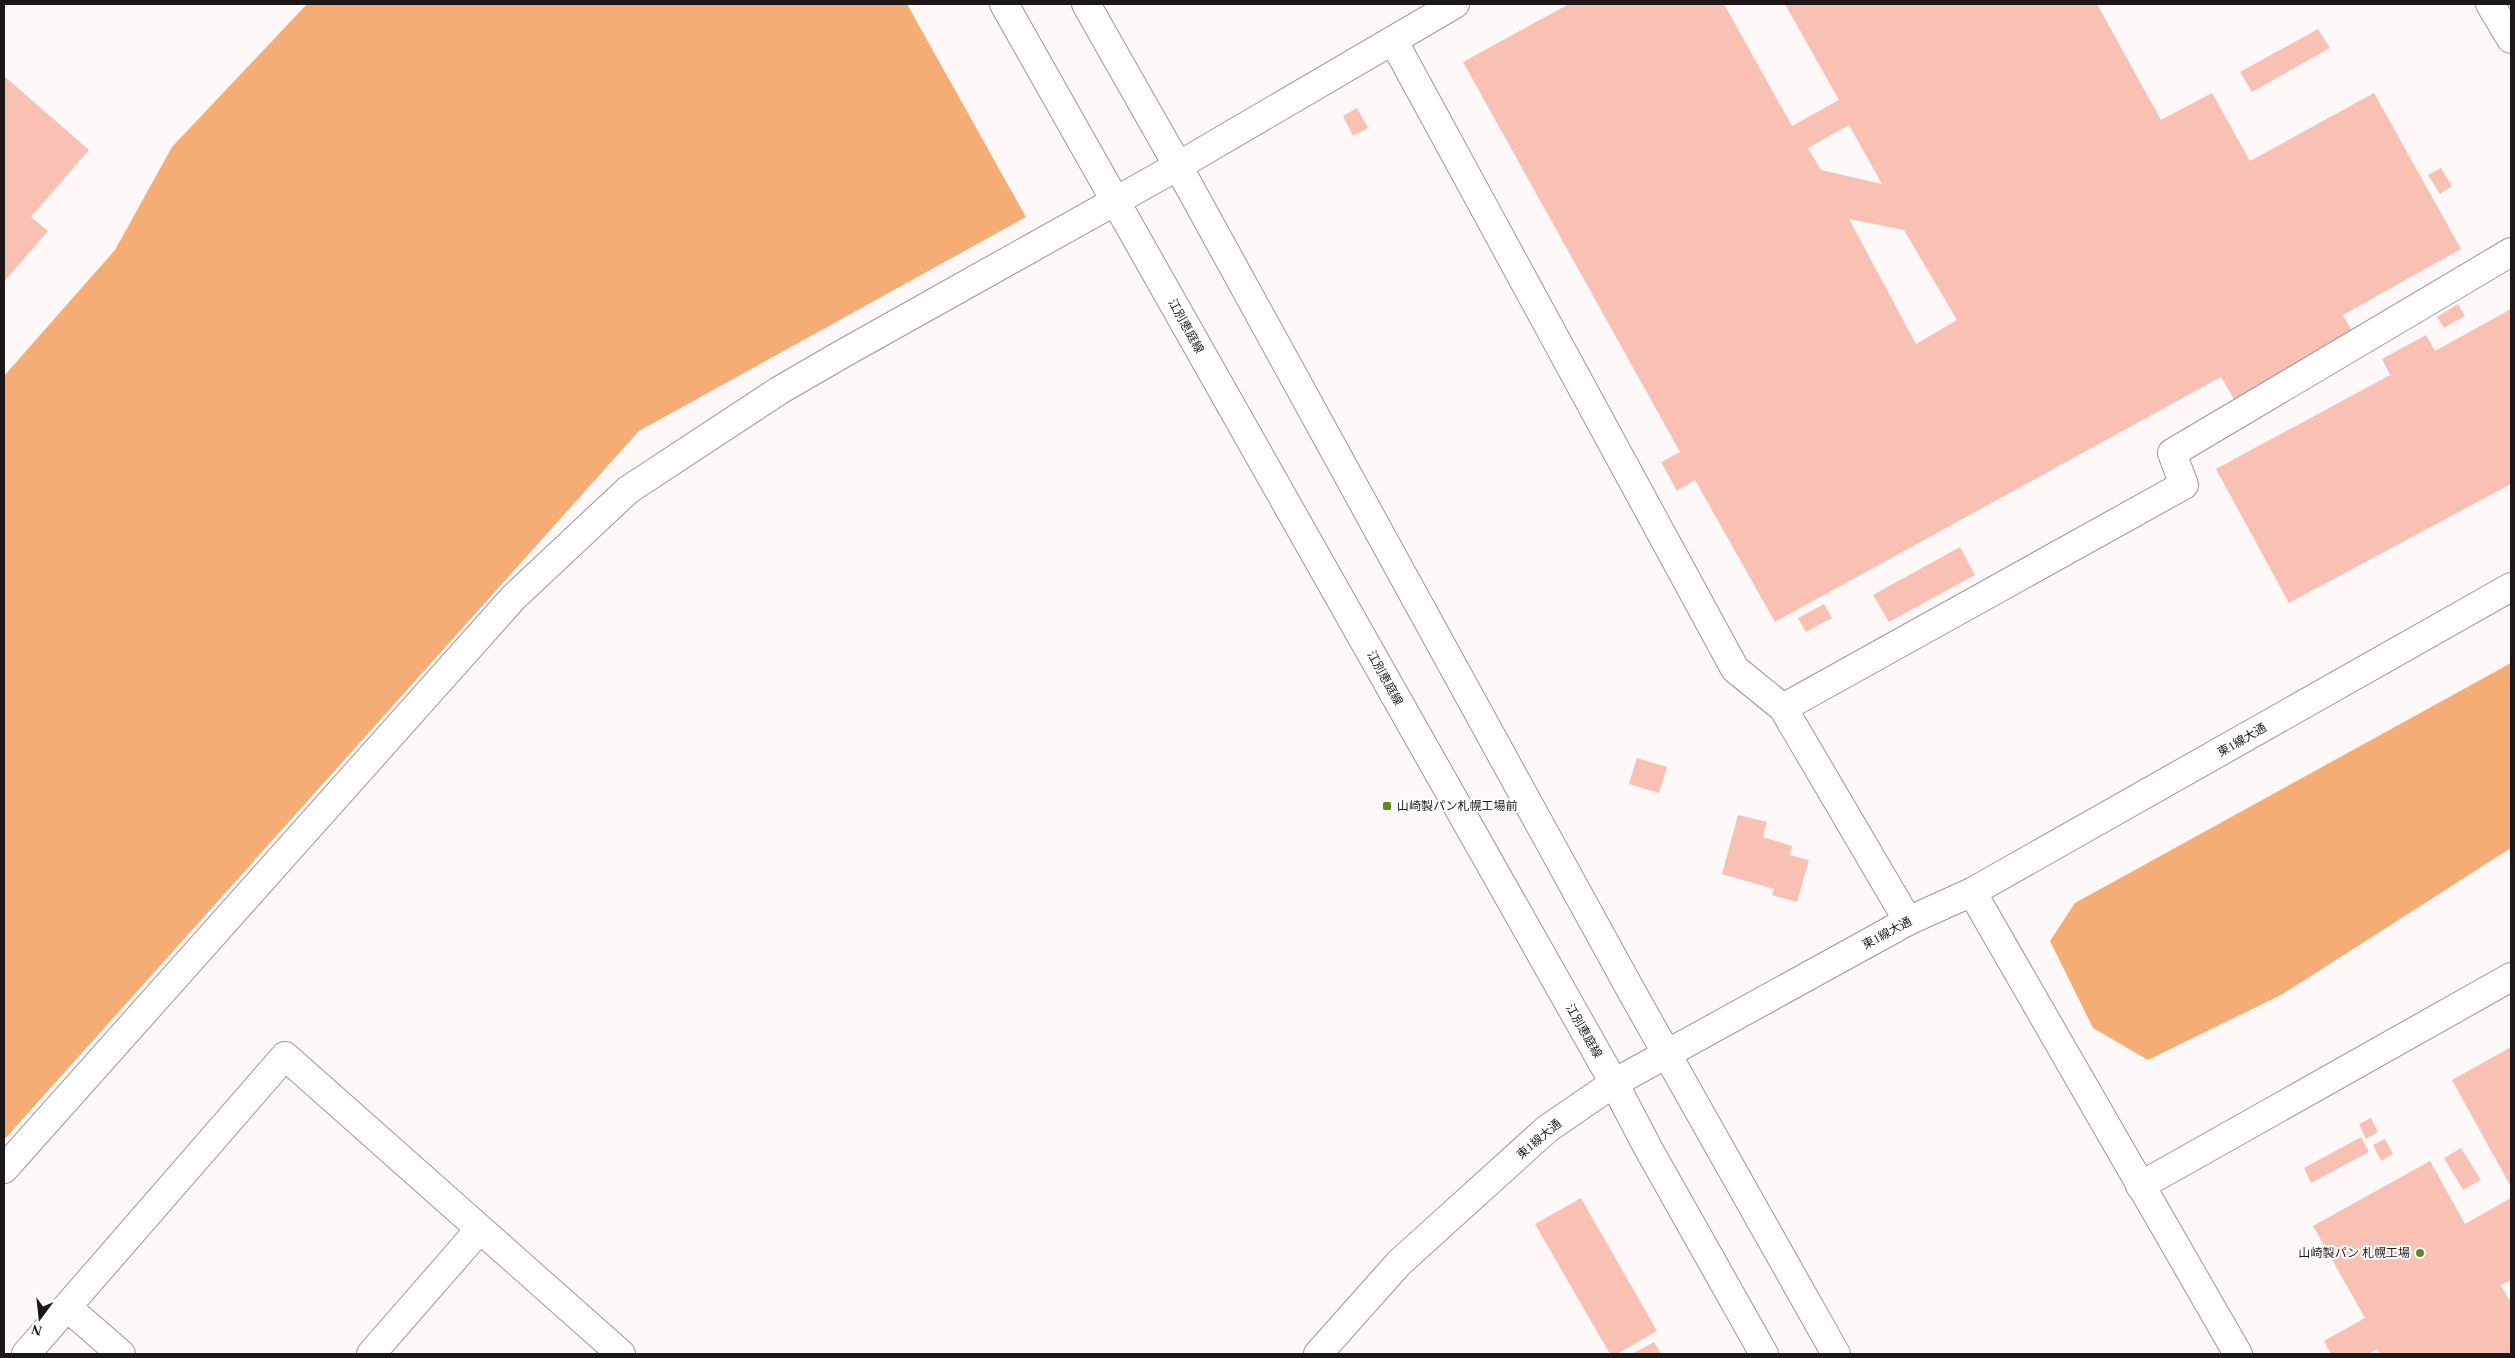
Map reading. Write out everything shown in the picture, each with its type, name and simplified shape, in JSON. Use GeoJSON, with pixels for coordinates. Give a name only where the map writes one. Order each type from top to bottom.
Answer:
{"type":"FeatureCollection","features":[{"type":"Feature","properties":{"kind":"main road","name":"江別恵庭線"},"geometry":{"type":"LineString","coordinates":[[1004,4],[1614,1083],[1648,1148],[1764,1354]]}},
{"type":"Feature","properties":{"kind":"main road"},"geometry":{"type":"LineString","coordinates":[[1086,4],[1178,166],[1667,1055],[1836,1354]]}},
{"type":"Feature","properties":{"kind":"main road"},"geometry":{"type":"LineString","coordinates":[[4,1169],[513,598],[628,490],[780,390],[836,357],[1178,166],[1455,4]]}},
{"type":"Feature","properties":{"kind":"main road"},"geometry":{"type":"LineString","coordinates":[[2490,4],[2511,39]]}},
{"type":"Feature","properties":{"kind":"main road"},"geometry":{"type":"LineString","coordinates":[[1393,40],[1735,669],[1783,708],[1908,921]]}},
{"type":"Feature","properties":{"kind":"main road"},"geometry":{"type":"LineString","coordinates":[[1783,708],[2184,485],[2172,453],[2511,252]]}},
{"type":"Feature","properties":{"kind":"main road","name":"東1線大通"},"geometry":{"type":"LineString","coordinates":[[1318,1354],[1398,1263],[1547,1129],[1614,1083],[1908,921],[1972,892],[2511,587]]}},
{"type":"Feature","properties":{"kind":"main road"},"geometry":{"type":"LineString","coordinates":[[1972,892],[2238,1354]]}},
{"type":"Feature","properties":{"kind":"main road"},"geometry":{"type":"LineString","coordinates":[[2140,1186],[2511,977]]}},
{"type":"Feature","properties":{"kind":"main road"},"geometry":{"type":"LineString","coordinates":[[26,1354],[285,1056],[621,1354]]}},
{"type":"Feature","properties":{"kind":"main road"},"geometry":{"type":"LineString","coordinates":[[371,1354],[480,1229]]}},
{"type":"Feature","properties":{"kind":"main road"},"geometry":{"type":"LineString","coordinates":[[67,1307],[121,1354]]}},
{"type":"Feature","properties":{"kind":"shaded area"},"geometry":{"type":"Polygon","coordinates":[[[307,4],[907,4],[1026,217],[639,431],[4,1140],[4,376],[115,250],[172,147],[307,4]]]}},
{"type":"Feature","properties":{"kind":"shaded area"},"geometry":{"type":"Polygon","coordinates":[[[2511,663],[2511,848],[2283,994],[2148,1060],[2093,1028],[2050,941],[2075,903],[2511,663]]]}},
{"type":"Feature","properties":{"kind":"building"},"geometry":{"type":"Polygon","coordinates":[[[1569,4],[1724,4],[1792,126],[1839,100],[1785,4],[2097,4],[2161,120],[2212,93],[2250,161],[2374,93],[2461,249],[2343,315],[2353,333],[2234,399],[2221,377],[1775,622],[1695,480],[1677,491],[1661,462],[1680,452],[1463,62],[1569,4]],[[1849,125],[1808,148],[1821,170],[1882,184],[1849,125]],[[1849,219],[1916,344],[1957,320],[1904,230],[1849,219]]]}},
{"type":"Feature","properties":{"kind":"building"},"geometry":{"type":"Polygon","coordinates":[[[2318,29],[2330,48],[2252,92],[2240,72],[2318,29]]]}},
{"type":"Feature","properties":{"kind":"building"},"geometry":{"type":"Polygon","coordinates":[[[4,76],[89,150],[31,217],[48,231],[4,282],[4,76]]]}},
{"type":"Feature","properties":{"kind":"building"},"geometry":{"type":"Polygon","coordinates":[[[1357,108],[1368,128],[1353,136],[1343,116],[1357,108]]]}},
{"type":"Feature","properties":{"kind":"building"},"geometry":{"type":"Polygon","coordinates":[[[2441,168],[2452,186],[2440,194],[2428,175],[2441,168]]]}},
{"type":"Feature","properties":{"kind":"building"},"geometry":{"type":"Polygon","coordinates":[[[2458,304],[2465,316],[2444,328],[2437,317],[2458,304]]]}},
{"type":"Feature","properties":{"kind":"building"},"geometry":{"type":"Polygon","coordinates":[[[2511,309],[2511,484],[2289,603],[2216,469],[2390,375],[2382,359],[2426,335],[2435,351],[2511,309]]]}},
{"type":"Feature","properties":{"kind":"building"},"geometry":{"type":"Polygon","coordinates":[[[1960,547],[1975,575],[1889,622],[1873,595],[1960,547]]]}},
{"type":"Feature","properties":{"kind":"building"},"geometry":{"type":"Polygon","coordinates":[[[1824,604],[1832,618],[1806,632],[1798,618],[1824,604]]]}},
{"type":"Feature","properties":{"kind":"building"},"geometry":{"type":"Polygon","coordinates":[[[1637,758],[1667,767],[1659,793],[1629,784],[1637,758]]]}},
{"type":"Feature","properties":{"kind":"building"},"geometry":{"type":"Polygon","coordinates":[[[1738,815],[1767,822],[1763,837],[1792,846],[1790,855],[1809,860],[1797,902],[1772,895],[1774,889],[1722,874],[1738,815]]]}},
{"type":"Feature","properties":{"kind":"building"},"geometry":{"type":"Polygon","coordinates":[[[2511,1047],[2511,1187],[2452,1080],[2511,1047]]]}},
{"type":"Feature","properties":{"kind":"building"},"geometry":{"type":"Polygon","coordinates":[[[2371,1118],[2378,1132],[2366,1139],[2359,1124],[2371,1118]]]}},
{"type":"Feature","properties":{"kind":"building"},"geometry":{"type":"Polygon","coordinates":[[[2361,1137],[2369,1152],[2311,1183],[2304,1168],[2361,1137]]]}},
{"type":"Feature","properties":{"kind":"building"},"geometry":{"type":"Polygon","coordinates":[[[2385,1139],[2393,1154],[2381,1161],[2373,1145],[2385,1139]]]}},
{"type":"Feature","properties":{"kind":"building"},"geometry":{"type":"Polygon","coordinates":[[[2461,1148],[2481,1180],[2463,1190],[2444,1158],[2461,1148]]]}},
{"type":"Feature","properties":{"kind":"building","name":"山崎製パン 札幌工場"},"geometry":{"type":"Polygon","coordinates":[[[2430,1161],[2465,1224],[2511,1198],[2511,1280],[2501,1285],[2511,1303],[2511,1354],[2380,1354],[2377,1349],[2368,1354],[2331,1354],[2324,1341],[2365,1318],[2313,1226],[2430,1161]]]}},
{"type":"Feature","properties":{"kind":"building"},"geometry":{"type":"Polygon","coordinates":[[[1581,1198],[1657,1331],[1617,1354],[1610,1354],[1535,1224],[1581,1198]]]}},
{"type":"Feature","properties":{"kind":"building"},"geometry":{"type":"Polygon","coordinates":[[[1654,1342],[1661,1354],[1632,1354],[1654,1342]]]}},
{"type":"Feature","properties":{"kind":"place","name":"山崎製パン札幌工場前"},"geometry":{"type":"Point","coordinates":[1387,806]}},
{"type":"Feature","properties":{"kind":"place","name":"山崎製パン 札幌工場"},"geometry":{"type":"Point","coordinates":[2420,1253]}}]}
